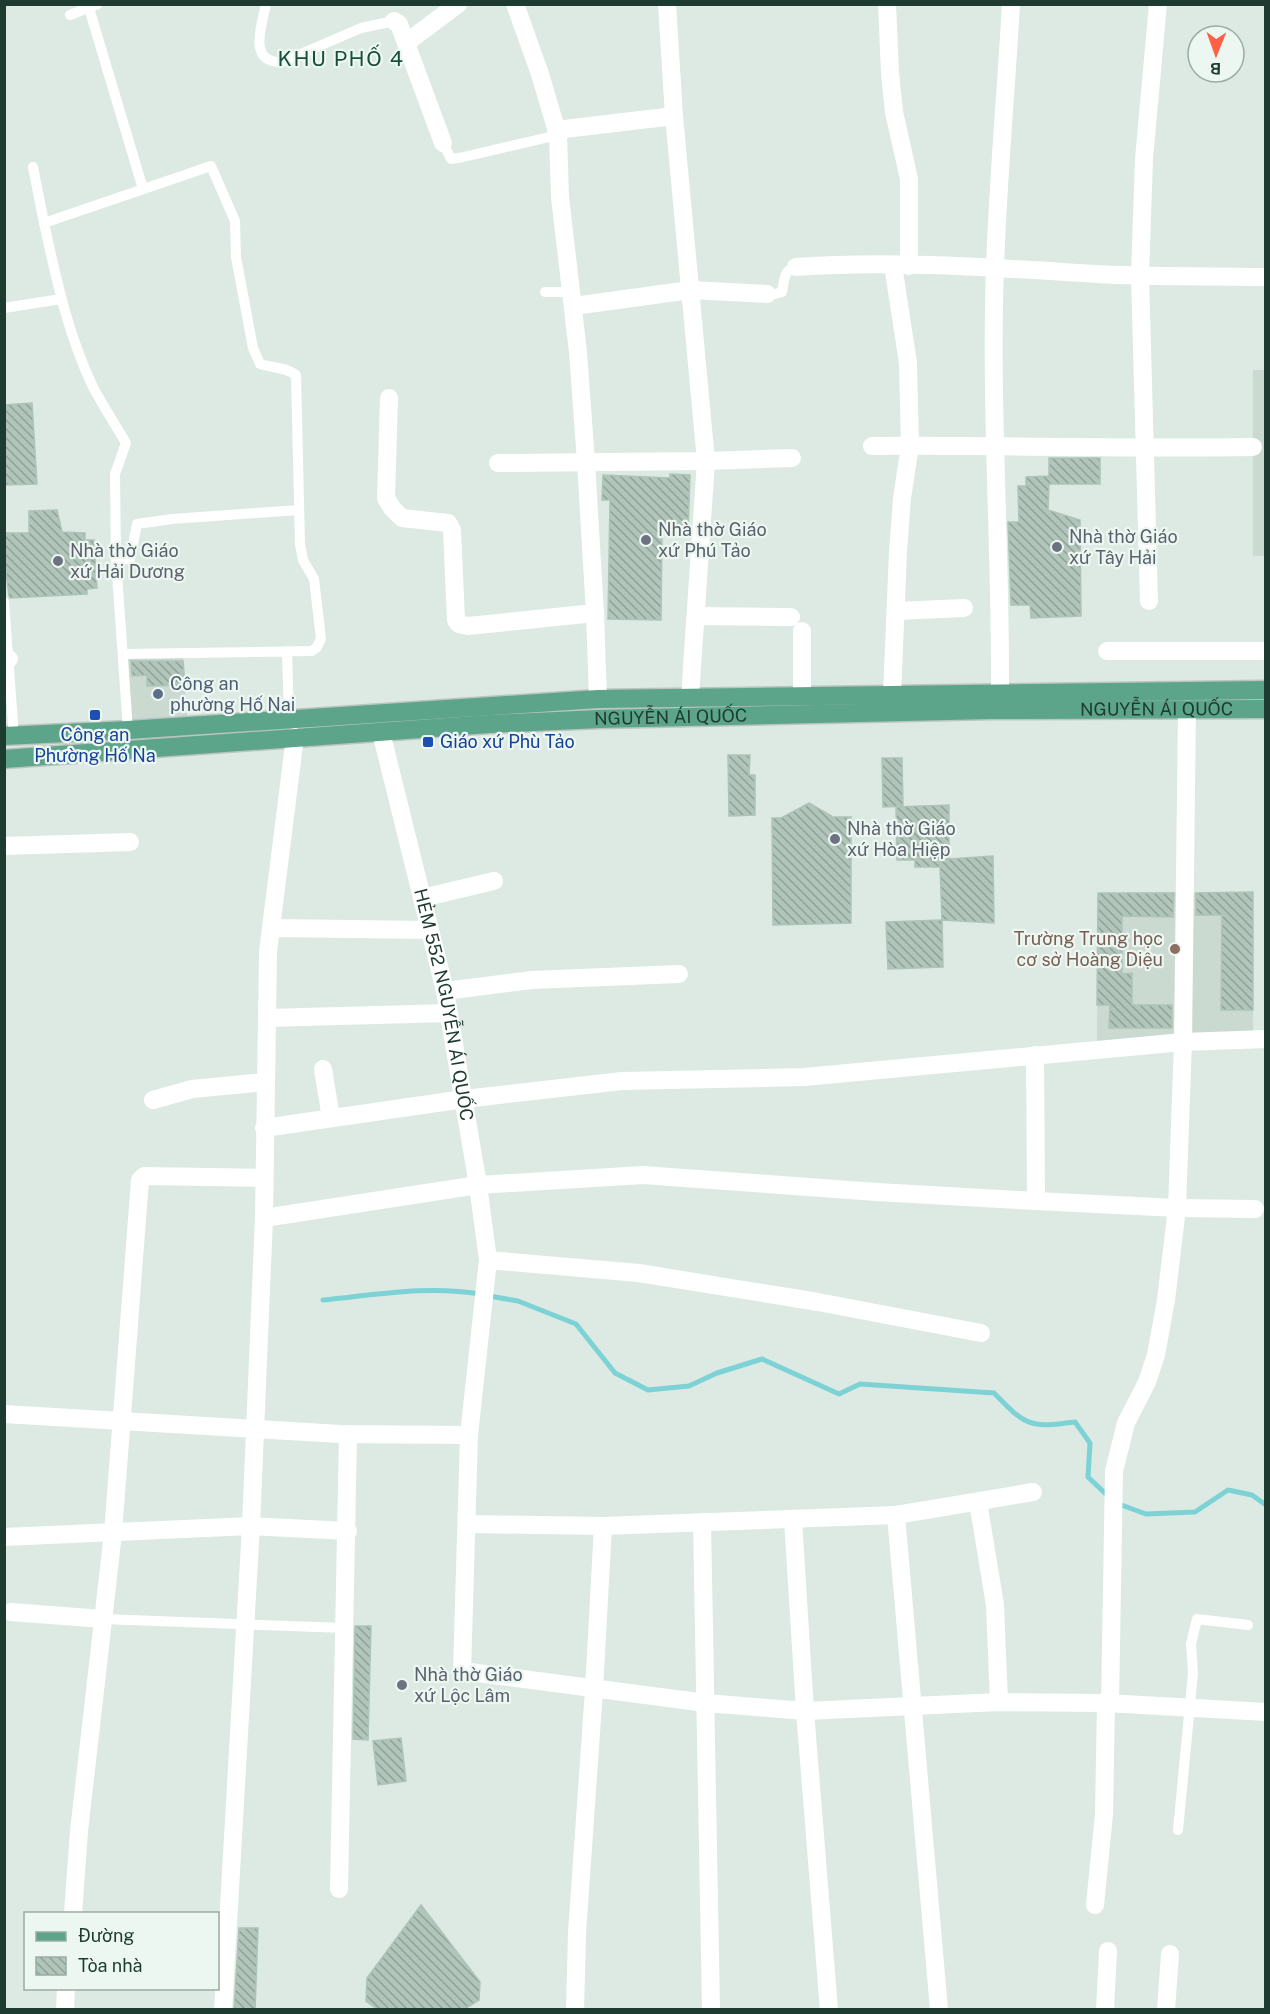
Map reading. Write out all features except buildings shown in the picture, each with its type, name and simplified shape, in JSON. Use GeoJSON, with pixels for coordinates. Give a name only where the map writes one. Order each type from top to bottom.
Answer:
{"type":"FeatureCollection","features":[{"type":"Feature","properties":{"kind":"main road","name":"NGUYỄN ÁI QUỐC"},"geometry":{"type":"LineString","coordinates":[[9,736],[598,699],[1266,690]]}},
{"type":"Feature","properties":{"kind":"main road"},"geometry":{"type":"LineString","coordinates":[[598,699],[599,719]]}},
{"type":"Feature","properties":{"kind":"main road","name":"NGUYỄN ÁI QUỐC"},"geometry":{"type":"LineString","coordinates":[[4,759],[295,737],[599,719],[990,711],[1266,709]]}},
{"type":"Feature","properties":{"kind":"street"},"geometry":{"type":"LineString","coordinates":[[406,43],[459,4]]}},
{"type":"Feature","properties":{"kind":"street"},"geometry":{"type":"LineString","coordinates":[[515,4],[540,74],[557,132],[560,196],[572,299],[586,462],[598,699]]}},
{"type":"Feature","properties":{"kind":"street"},"geometry":{"type":"LineString","coordinates":[[667,4],[674,116],[706,461],[690,697]]}},
{"type":"Feature","properties":{"kind":"street"},"geometry":{"type":"LineString","coordinates":[[887,4],[894,112],[905,152],[909,178],[901,266],[908,363],[910,446],[902,498],[898,552],[892,695]]}},
{"type":"Feature","properties":{"kind":"street"},"geometry":{"type":"LineString","coordinates":[[1000,693],[1001,606],[996,447],[995,268],[1011,4]]}},
{"type":"Feature","properties":{"kind":"street"},"geometry":{"type":"LineString","coordinates":[[1149,601],[1140,275],[1144,159],[1158,4]]}},
{"type":"Feature","properties":{"kind":"street"},"geometry":{"type":"LineString","coordinates":[[394,21],[399,24],[443,143]]}},
{"type":"Feature","properties":{"kind":"street"},"geometry":{"type":"LineString","coordinates":[[557,132],[674,116]]}},
{"type":"Feature","properties":{"kind":"street"},"geometry":{"type":"LineString","coordinates":[[796,267],[901,266],[1266,277]]}},
{"type":"Feature","properties":{"kind":"street"},"geometry":{"type":"LineString","coordinates":[[572,299],[690,290],[767,294]]}},
{"type":"Feature","properties":{"kind":"street"},"geometry":{"type":"LineString","coordinates":[[389,398],[386,498],[402,518],[448,523],[452,530],[456,620],[459,624],[468,626],[595,613]]}},
{"type":"Feature","properties":{"kind":"street"},"geometry":{"type":"LineString","coordinates":[[872,446],[1144,449],[1253,447]]}},
{"type":"Feature","properties":{"kind":"street"},"geometry":{"type":"LineString","coordinates":[[498,463],[792,458]]}},
{"type":"Feature","properties":{"kind":"street"},"geometry":{"type":"LineString","coordinates":[[896,610],[964,608]]}},
{"type":"Feature","properties":{"kind":"street"},"geometry":{"type":"LineString","coordinates":[[696,616],[796,624],[802,695]]}},
{"type":"Feature","properties":{"kind":"street"},"geometry":{"type":"LineString","coordinates":[[1107,651],[1266,651]]}},
{"type":"Feature","properties":{"kind":"street"},"geometry":{"type":"LineString","coordinates":[[1095,1905],[1104,1814],[1114,1470],[1126,1423],[1147,1382],[1156,1355],[1166,1300],[1177,1208],[1183,1042],[1187,709]]}},
{"type":"Feature","properties":{"kind":"street","name":"HẺM 552 NGUYỄN ÁI QUỐC"},"geometry":{"type":"LineString","coordinates":[[381,732],[445,991],[478,1185],[488,1260],[469,1435],[462,1671],[594,1690]]}},
{"type":"Feature","properties":{"kind":"street"},"geometry":{"type":"LineString","coordinates":[[223,2010],[251,1526],[264,1218],[268,952],[295,737]]}},
{"type":"Feature","properties":{"kind":"street"},"geometry":{"type":"LineString","coordinates":[[4,846],[130,842]]}},
{"type":"Feature","properties":{"kind":"street"},"geometry":{"type":"LineString","coordinates":[[422,898],[494,881]]}},
{"type":"Feature","properties":{"kind":"street"},"geometry":{"type":"LineString","coordinates":[[271,928],[430,930]]}},
{"type":"Feature","properties":{"kind":"street"},"geometry":{"type":"LineString","coordinates":[[445,991],[532,980],[678,974]]}},
{"type":"Feature","properties":{"kind":"street"},"geometry":{"type":"LineString","coordinates":[[267,1018],[449,1013]]}},
{"type":"Feature","properties":{"kind":"street"},"geometry":{"type":"LineString","coordinates":[[264,1128],[464,1099],[622,1081],[804,1077],[1183,1042],[1266,1039]]}},
{"type":"Feature","properties":{"kind":"street"},"geometry":{"type":"LineString","coordinates":[[1035,1055],[1036,1201]]}},
{"type":"Feature","properties":{"kind":"street"},"geometry":{"type":"LineString","coordinates":[[323,1069],[331,1118]]}},
{"type":"Feature","properties":{"kind":"street"},"geometry":{"type":"LineString","coordinates":[[153,1100],[192,1089],[265,1082]]}},
{"type":"Feature","properties":{"kind":"street"},"geometry":{"type":"LineString","coordinates":[[264,1218],[478,1185],[644,1175],[1036,1201],[1177,1208],[1255,1209]]}},
{"type":"Feature","properties":{"kind":"street"},"geometry":{"type":"LineString","coordinates":[[73,1912],[79,1831],[113,1533],[142,1177],[264,1178]]}},
{"type":"Feature","properties":{"kind":"street"},"geometry":{"type":"LineString","coordinates":[[488,1260],[639,1273],[818,1302],[981,1333]]}},
{"type":"Feature","properties":{"kind":"street"},"geometry":{"type":"LineString","coordinates":[[4,1414],[348,1434],[469,1435]]}},
{"type":"Feature","properties":{"kind":"street"},"geometry":{"type":"LineString","coordinates":[[339,1889],[348,1531],[348,1434]]}},
{"type":"Feature","properties":{"kind":"street"},"geometry":{"type":"LineString","coordinates":[[467,1524],[603,1526],[896,1515],[1033,1492]]}},
{"type":"Feature","properties":{"kind":"street"},"geometry":{"type":"LineString","coordinates":[[978,1502],[995,1605],[999,1702]]}},
{"type":"Feature","properties":{"kind":"street"},"geometry":{"type":"LineString","coordinates":[[896,1515],[939,2010]]}},
{"type":"Feature","properties":{"kind":"street"},"geometry":{"type":"LineString","coordinates":[[793,1520],[805,1711],[829,2010]]}},
{"type":"Feature","properties":{"kind":"street"},"geometry":{"type":"LineString","coordinates":[[702,1522],[711,2010]]}},
{"type":"Feature","properties":{"kind":"street"},"geometry":{"type":"LineString","coordinates":[[4,1537],[251,1526],[348,1531]]}},
{"type":"Feature","properties":{"kind":"street"},"geometry":{"type":"LineString","coordinates":[[575,2010],[577,1933],[603,1526]]}},
{"type":"Feature","properties":{"kind":"street"},"geometry":{"type":"LineString","coordinates":[[11,1612],[103,1619]]}},
{"type":"Feature","properties":{"kind":"street"},"geometry":{"type":"LineString","coordinates":[[594,1690],[706,1703],[805,1711],[999,1702],[1108,1703],[1266,1713]]}},
{"type":"Feature","properties":{"kind":"street"},"geometry":{"type":"LineString","coordinates":[[1105,2010],[1108,1951]]}},
{"type":"Feature","properties":{"kind":"street"},"geometry":{"type":"LineString","coordinates":[[1166,2010],[1170,1954]]}},
{"type":"Feature","properties":{"kind":"street"},"geometry":{"type":"LineString","coordinates":[[65,2010],[66,1990]]}},
{"type":"Feature","properties":{"kind":"lane"},"geometry":{"type":"LineString","coordinates":[[266,4],[258,39],[267,59],[273,62],[282,62],[361,28],[394,21]]}},
{"type":"Feature","properties":{"kind":"lane"},"geometry":{"type":"LineString","coordinates":[[70,15],[94,6],[143,189]]}},
{"type":"Feature","properties":{"kind":"lane"},"geometry":{"type":"LineString","coordinates":[[443,143],[447,154],[452,159],[557,132]]}},
{"type":"Feature","properties":{"kind":"lane"},"geometry":{"type":"LineString","coordinates":[[44,223],[211,166],[235,221],[236,257],[254,348],[260,364],[290,370],[296,375],[300,544],[303,560],[314,579],[321,639],[317,647],[312,651],[124,654]]}},
{"type":"Feature","properties":{"kind":"lane"},"geometry":{"type":"LineString","coordinates":[[33,168],[61,299],[79,354],[93,386],[126,443],[115,474],[116,560],[128,730]]}},
{"type":"Feature","properties":{"kind":"lane"},"geometry":{"type":"LineString","coordinates":[[767,294],[782,292],[785,276],[789,270],[796,267]]}},
{"type":"Feature","properties":{"kind":"lane"},"geometry":{"type":"LineString","coordinates":[[544,292],[572,299]]}},
{"type":"Feature","properties":{"kind":"lane"},"geometry":{"type":"LineString","coordinates":[[4,308],[61,299]]}},
{"type":"Feature","properties":{"kind":"lane"},"geometry":{"type":"LineString","coordinates":[[116,560],[130,559],[137,524],[172,519],[298,510]]}},
{"type":"Feature","properties":{"kind":"lane"},"geometry":{"type":"LineString","coordinates":[[4,602],[9,736]]}},
{"type":"Feature","properties":{"kind":"lane"},"geometry":{"type":"LineString","coordinates":[[287,651],[289,720]]}},
{"type":"Feature","properties":{"kind":"lane"},"geometry":{"type":"LineString","coordinates":[[103,1619],[344,1629]]}},
{"type":"Feature","properties":{"kind":"lane"},"geometry":{"type":"LineString","coordinates":[[1178,1830],[1194,1673],[1191,1644],[1197,1619],[1248,1625]]}},
{"type":"Feature","properties":{"kind":"shaded area"},"geometry":{"type":"Polygon","coordinates":[[[1253,370],[1265,370],[1265,556],[1253,556],[1253,370]]]}},
{"type":"Feature","properties":{"kind":"shaded area","name":"Công an phường Hố Nai"},"geometry":{"type":"Polygon","coordinates":[[[183,657],[187,716],[131,720],[128,658],[183,657]]]}},
{"type":"Feature","properties":{"kind":"shaded area","name":"Trường Trung học cơ sở Hoàng Diệu"},"geometry":{"type":"Polygon","coordinates":[[[1253,892],[1253,1033],[1097,1043],[1098,893],[1253,892]]]}},
{"type":"Feature","properties":{"kind":"waterway"},"geometry":{"type":"LineString","coordinates":[[323,1300],[441,1290],[480,1294]]}},
{"type":"Feature","properties":{"kind":"waterway"},"geometry":{"type":"LineString","coordinates":[[489,1296],[518,1301],[576,1324],[615,1373],[648,1390],[689,1386],[717,1373],[762,1359],[839,1394],[860,1384],[994,1393],[1014,1412],[1029,1422],[1047,1425],[1075,1422],[1090,1443],[1088,1477],[1109,1497]]}},
{"type":"Feature","properties":{"kind":"waterway"},"geometry":{"type":"LineString","coordinates":[[1116,1503],[1146,1514],[1195,1512],[1228,1490],[1252,1495],[1266,1505]]}},
{"type":"Feature","properties":{"kind":"place","name":"Nhà thờ Giáo xứ Phú Tảo"},"geometry":{"type":"Point","coordinates":[646,540]}},
{"type":"Feature","properties":{"kind":"place","name":"Nhà thờ Giáo xứ Tây Hải"},"geometry":{"type":"Point","coordinates":[1057,547]}},
{"type":"Feature","properties":{"kind":"place","name":"Nhà thờ Giáo xứ Hải Dương"},"geometry":{"type":"Point","coordinates":[58,561]}},
{"type":"Feature","properties":{"kind":"place","name":"Công an phường Hố Nai"},"geometry":{"type":"Point","coordinates":[158,694]}},
{"type":"Feature","properties":{"kind":"place","name":"Công an Phường Hố Na"},"geometry":{"type":"Point","coordinates":[95,715]}},
{"type":"Feature","properties":{"kind":"place","name":"Giáo xứ Phù Tảo"},"geometry":{"type":"Point","coordinates":[428,742]}},
{"type":"Feature","properties":{"kind":"place","name":"Nhà thờ Giáo xứ Hòa Hiệp"},"geometry":{"type":"Point","coordinates":[835,839]}},
{"type":"Feature","properties":{"kind":"place","name":"Trường Trung học cơ sở Hoàng Diệu"},"geometry":{"type":"Point","coordinates":[1175,949]}},
{"type":"Feature","properties":{"kind":"place","name":"Nhà thờ Giáo xứ Lộc Lâm"},"geometry":{"type":"Point","coordinates":[402,1685]}},
{"type":"Feature","properties":{"kind":"district","name":"KHU PHỐ 4"},"geometry":{"type":"Point","coordinates":[341,59]}}]}
